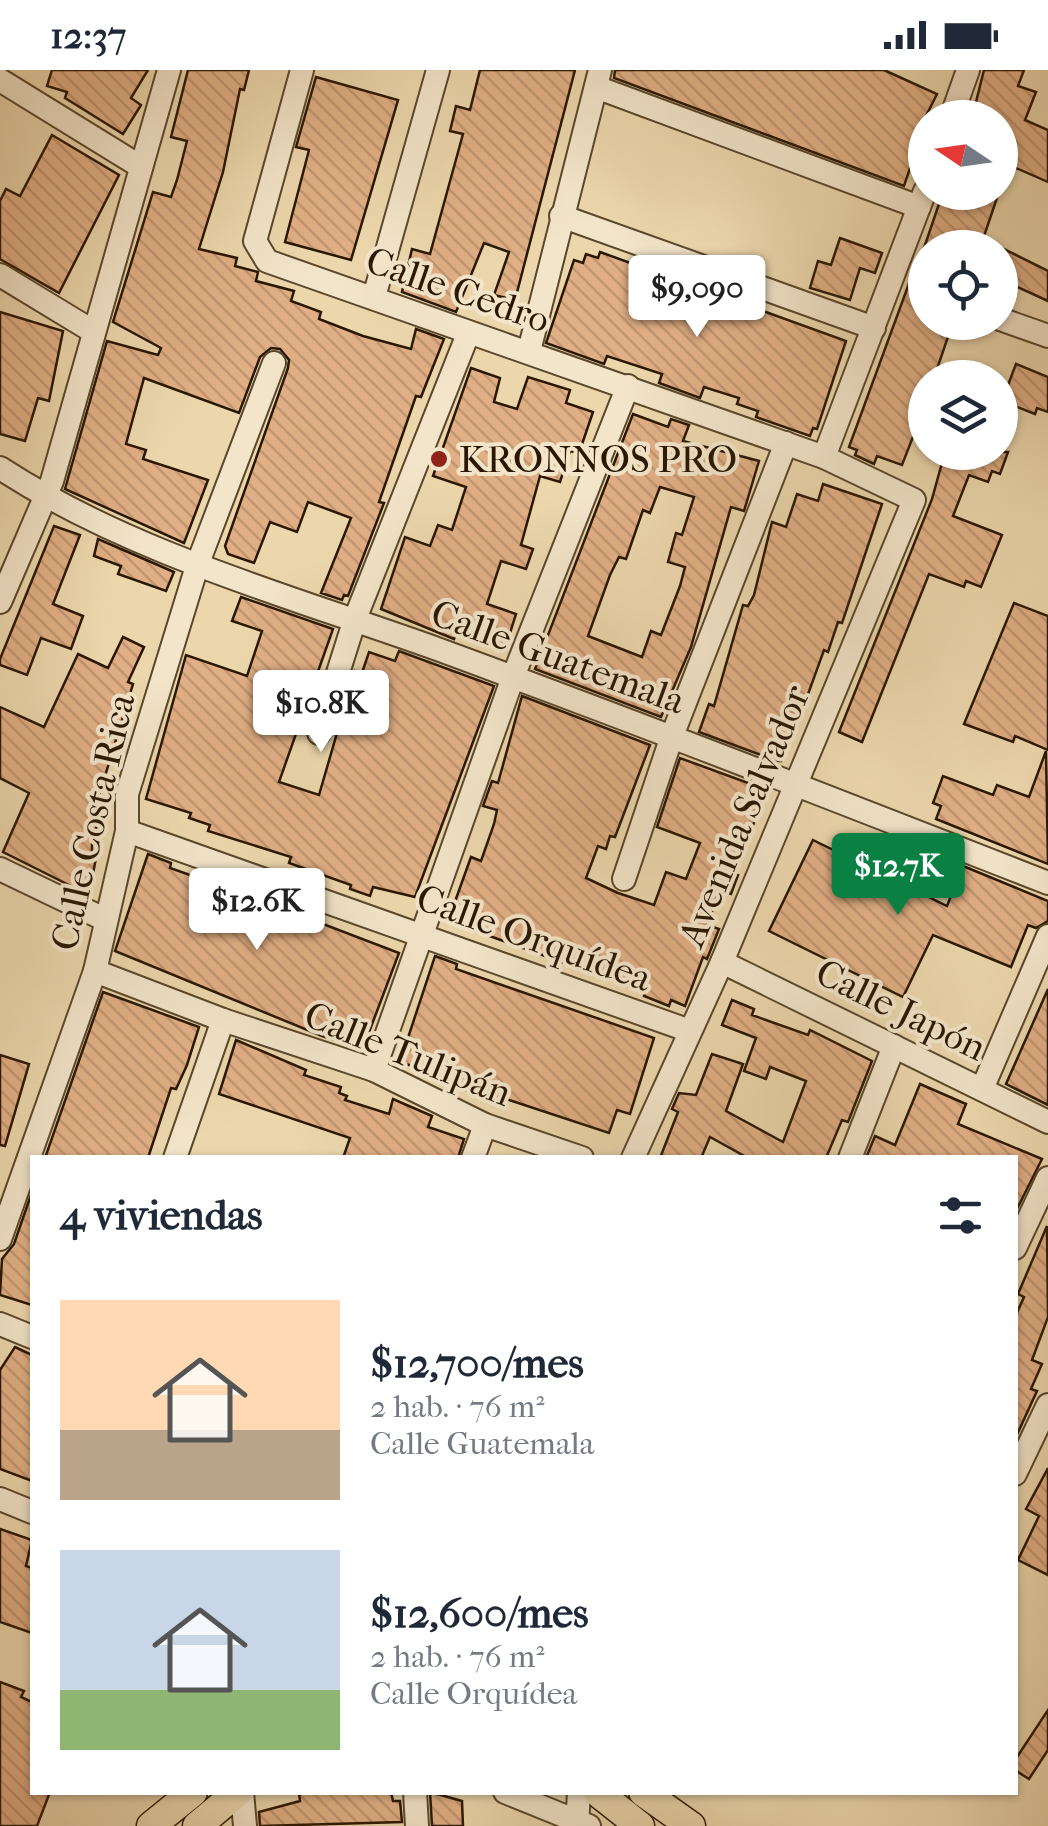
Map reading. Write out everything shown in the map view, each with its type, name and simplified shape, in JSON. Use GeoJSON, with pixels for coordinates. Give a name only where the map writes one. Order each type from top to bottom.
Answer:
{"type":"FeatureCollection","features":[{"type":"Feature","properties":{"kind":"main road"},"geometry":{"type":"LineString","coordinates":[[151,1826],[189,1795]]}},
{"type":"Feature","properties":{"kind":"main road"},"geometry":{"type":"LineString","coordinates":[[197,1826],[236,1795]]}},
{"type":"Feature","properties":{"kind":"main road"},"geometry":{"type":"LineString","coordinates":[[601,1795],[640,1826]]}},
{"type":"Feature","properties":{"kind":"main road"},"geometry":{"type":"LineString","coordinates":[[647,1795],[691,1826]]}},
{"type":"Feature","properties":{"kind":"street"},"geometry":{"type":"LineString","coordinates":[[0,602],[44,497],[169,70]]}},
{"type":"Feature","properties":{"kind":"street","name":"Calle Cedro"},"geometry":{"type":"LineString","coordinates":[[302,70],[255,241],[259,254],[267,261],[824,457],[914,500]]}},
{"type":"Feature","properties":{"kind":"street"},"geometry":{"type":"LineString","coordinates":[[374,297],[438,70]]}},
{"type":"Feature","properties":{"kind":"street"},"geometry":{"type":"LineString","coordinates":[[957,100],[966,71]]}},
{"type":"Feature","properties":{"kind":"street"},"geometry":{"type":"LineString","coordinates":[[529,351],[598,78],[908,195]]}},
{"type":"Feature","properties":{"kind":"street"},"geometry":{"type":"LineString","coordinates":[[0,80],[141,167]]}},
{"type":"Feature","properties":{"kind":"street"},"geometry":{"type":"LineString","coordinates":[[824,457],[918,210]]}},
{"type":"Feature","properties":{"kind":"street"},"geometry":{"type":"LineString","coordinates":[[562,216],[874,328]]}},
{"type":"Feature","properties":{"kind":"street"},"geometry":{"type":"LineString","coordinates":[[0,276],[94,332]]}},
{"type":"Feature","properties":{"kind":"street"},"geometry":{"type":"LineString","coordinates":[[1018,325],[1048,336]]}},
{"type":"Feature","properties":{"kind":"street"},"geometry":{"type":"LineString","coordinates":[[319,733],[355,620],[468,334]]}},
{"type":"Feature","properties":{"kind":"street","name":"Calle Costa Rica"},"geometry":{"type":"LineString","coordinates":[[0,1239],[95,971],[127,831],[127,794],[198,563],[274,363]]}},
{"type":"Feature","properties":{"kind":"street"},"geometry":{"type":"LineString","coordinates":[[374,1070],[514,677],[628,386]]}},
{"type":"Feature","properties":{"kind":"street"},"geometry":{"type":"LineString","coordinates":[[624,879],[672,736],[786,443]]}},
{"type":"Feature","properties":{"kind":"street","name":"Calle Guatemala"},"geometry":{"type":"LineString","coordinates":[[0,468],[44,497],[198,563],[672,736],[1048,882]]}},
{"type":"Feature","properties":{"kind":"street","name":"Avenida Salvador"},"geometry":{"type":"LineString","coordinates":[[634,1155],[722,962],[914,500]]}},
{"type":"Feature","properties":{"kind":"street","name":"Calle Orquídea"},"geometry":{"type":"LineString","coordinates":[[127,831],[690,1032]]}},
{"type":"Feature","properties":{"kind":"street"},"geometry":{"type":"LineString","coordinates":[[0,869],[104,919]]}},
{"type":"Feature","properties":{"kind":"street"},"geometry":{"type":"LineString","coordinates":[[982,1089],[1048,936]]}},
{"type":"Feature","properties":{"kind":"street","name":"Calle Japón"},"geometry":{"type":"LineString","coordinates":[[722,962],[1048,1122]]}},
{"type":"Feature","properties":{"kind":"street","name":"Calle Tulipán"},"geometry":{"type":"LineString","coordinates":[[95,971],[223,1020],[374,1070],[485,1125],[573,1155]]}},
{"type":"Feature","properties":{"kind":"street"},"geometry":{"type":"LineString","coordinates":[[176,1155],[223,1020]]}},
{"type":"Feature","properties":{"kind":"street"},"geometry":{"type":"LineString","coordinates":[[851,1155],[894,1046]]}},
{"type":"Feature","properties":{"kind":"street"},"geometry":{"type":"LineString","coordinates":[[474,1155],[485,1125]]}},
{"type":"Feature","properties":{"kind":"street"},"geometry":{"type":"LineString","coordinates":[[1018,1242],[1048,1178]]}},
{"type":"Feature","properties":{"kind":"street"},"geometry":{"type":"LineString","coordinates":[[2,1332],[30,1337]]}},
{"type":"Feature","properties":{"kind":"street"},"geometry":{"type":"LineString","coordinates":[[1018,1468],[1048,1405]]}},
{"type":"Feature","properties":{"kind":"street"},"geometry":{"type":"LineString","coordinates":[[0,1498],[30,1511]]}},
{"type":"Feature","properties":{"kind":"street"},"geometry":{"type":"LineString","coordinates":[[240,1795],[245,1826]]}},
{"type":"Feature","properties":{"kind":"street"},"geometry":{"type":"LineString","coordinates":[[415,1795],[417,1826]]}},
{"type":"Feature","properties":{"kind":"street"},"geometry":{"type":"LineString","coordinates":[[512,1795],[577,1825],[589,1826]]}},
{"type":"Feature","properties":{"kind":"street"},"geometry":{"type":"LineString","coordinates":[[577,1825],[578,1795]]}},
{"type":"Feature","properties":{"kind":"building"},"geometry":{"type":"Polygon","coordinates":[[[52,70],[148,70],[131,98],[141,105],[123,134],[65,98],[67,92],[47,86],[52,70]]]}},
{"type":"Feature","properties":{"kind":"building"},"geometry":{"type":"Polygon","coordinates":[[[188,70],[249,70],[244,90],[240,89],[223,172],[199,249],[237,258],[235,266],[258,272],[256,281],[294,291],[291,301],[321,312],[319,319],[363,336],[411,349],[416,329],[444,339],[421,397],[416,396],[379,502],[384,503],[348,596],[344,595],[342,600],[321,593],[351,518],[308,502],[297,532],[270,522],[254,563],[228,554],[225,546],[288,368],[289,360],[280,349],[271,348],[260,357],[239,413],[144,378],[126,444],[146,450],[143,459],[208,480],[184,543],[65,489],[107,341],[158,355],[161,348],[113,322],[153,192],[171,197],[177,180],[187,141],[171,137],[188,70]]]}},
{"type":"Feature","properties":{"kind":"building"},"geometry":{"type":"Polygon","coordinates":[[[480,70],[575,70],[515,300],[494,295],[509,252],[484,243],[456,312],[402,292],[412,249],[430,254],[463,134],[450,131],[456,106],[470,110],[480,70]]]}},
{"type":"Feature","properties":{"kind":"building"},"geometry":{"type":"Polygon","coordinates":[[[615,70],[884,70],[937,94],[934,100],[908,100],[908,174],[904,186],[614,78],[615,70]]]}},
{"type":"Feature","properties":{"kind":"building"},"geometry":{"type":"Polygon","coordinates":[[[984,70],[1024,70],[1018,86],[1036,92],[1025,120],[1048,130],[1048,182],[1018,169],[1018,100],[976,100],[984,70]]]}},
{"type":"Feature","properties":{"kind":"building"},"geometry":{"type":"Polygon","coordinates":[[[316,77],[398,100],[351,260],[285,242],[309,150],[296,147],[316,77]]]}},
{"type":"Feature","properties":{"kind":"building"},"geometry":{"type":"Polygon","coordinates":[[[52,135],[119,175],[59,293],[0,259],[0,201],[6,189],[20,196],[52,135]]]}},
{"type":"Feature","properties":{"kind":"building"},"geometry":{"type":"Polygon","coordinates":[[[937,210],[993,210],[986,230],[930,230],[937,210]]]}},
{"type":"Feature","properties":{"kind":"building"},"geometry":{"type":"Polygon","coordinates":[[[840,238],[882,253],[875,273],[860,268],[850,300],[810,288],[818,261],[831,265],[840,238]]]}},
{"type":"Feature","properties":{"kind":"building"},"geometry":{"type":"Polygon","coordinates":[[[600,252],[846,341],[817,429],[813,428],[810,436],[756,417],[758,411],[737,404],[739,398],[704,387],[700,398],[659,383],[662,374],[607,356],[604,364],[546,343],[574,260],[583,263],[586,254],[598,258],[600,252]]]}},
{"type":"Feature","properties":{"kind":"building"},"geometry":{"type":"Polygon","coordinates":[[[1018,256],[1048,271],[1048,301],[1018,287],[1018,256]]]}},
{"type":"Feature","properties":{"kind":"building"},"geometry":{"type":"Polygon","coordinates":[[[908,286],[908,340],[947,340],[940,360],[908,360],[908,450],[902,465],[877,456],[874,464],[855,455],[857,450],[849,447],[908,286]]]}},
{"type":"Feature","properties":{"kind":"building"},"geometry":{"type":"Polygon","coordinates":[[[0,312],[63,331],[49,401],[38,398],[25,441],[0,434],[0,312]]]}},
{"type":"Feature","properties":{"kind":"building"},"geometry":{"type":"Polygon","coordinates":[[[1018,365],[1048,377],[1048,412],[1037,408],[1035,414],[1018,407],[1018,365]]]}},
{"type":"Feature","properties":{"kind":"building"},"geometry":{"type":"Polygon","coordinates":[[[471,368],[500,378],[494,402],[517,409],[528,377],[570,390],[566,403],[593,412],[579,453],[570,451],[560,482],[540,476],[521,545],[533,549],[526,569],[501,561],[487,604],[516,614],[505,649],[456,633],[454,639],[381,609],[405,537],[430,546],[438,525],[452,530],[466,487],[433,476],[471,368]]]}},
{"type":"Feature","properties":{"kind":"building"},"geometry":{"type":"Polygon","coordinates":[[[633,414],[668,427],[671,419],[689,425],[683,441],[759,461],[744,511],[731,507],[691,647],[661,717],[535,669],[633,414]],[[660,487],[650,513],[643,510],[626,559],[619,557],[610,575],[588,636],[642,657],[651,631],[661,635],[685,567],[668,562],[676,533],[682,535],[694,497],[660,487]]]}},
{"type":"Feature","properties":{"kind":"building"},"geometry":{"type":"Polygon","coordinates":[[[940,470],[1001,470],[1000,474],[992,471],[988,482],[969,475],[953,516],[1002,535],[981,587],[966,581],[964,587],[929,574],[862,742],[839,732],[940,470]]]}},
{"type":"Feature","properties":{"kind":"building"},"geometry":{"type":"Polygon","coordinates":[[[823,484],[882,504],[842,623],[838,622],[828,652],[824,650],[794,733],[791,732],[781,761],[777,761],[699,732],[709,704],[714,706],[743,605],[748,606],[754,595],[772,522],[786,527],[797,494],[818,501],[823,484]]]}},
{"type":"Feature","properties":{"kind":"building"},"geometry":{"type":"Polygon","coordinates":[[[54,526],[80,535],[53,604],[83,616],[71,649],[41,638],[27,675],[0,665],[0,659],[54,526]]]}},
{"type":"Feature","properties":{"kind":"building"},"geometry":{"type":"Polygon","coordinates":[[[98,539],[174,572],[166,591],[118,574],[121,566],[94,556],[98,539]]]}},
{"type":"Feature","properties":{"kind":"building"},"geometry":{"type":"Polygon","coordinates":[[[241,597],[333,629],[279,782],[319,795],[355,671],[362,673],[369,652],[395,661],[399,651],[494,686],[415,897],[373,887],[370,896],[350,889],[351,885],[289,863],[291,857],[208,831],[210,825],[189,818],[191,813],[146,799],[186,655],[247,676],[262,631],[232,621],[241,597]]]}},
{"type":"Feature","properties":{"kind":"building"},"geometry":{"type":"Polygon","coordinates":[[[1014,603],[1048,616],[1048,750],[1015,736],[1013,742],[964,724],[1014,603]]]}},
{"type":"Feature","properties":{"kind":"building"},"geometry":{"type":"Polygon","coordinates":[[[123,637],[144,647],[128,682],[133,684],[98,799],[103,802],[92,843],[92,857],[96,858],[89,895],[3,852],[29,793],[0,778],[0,707],[44,727],[78,654],[108,668],[123,637]]]}},
{"type":"Feature","properties":{"kind":"building"},"geometry":{"type":"Polygon","coordinates":[[[522,696],[650,745],[615,837],[610,836],[606,849],[598,846],[586,878],[618,893],[654,905],[666,872],[686,879],[700,843],[657,827],[680,758],[767,790],[734,873],[738,875],[731,894],[720,890],[707,925],[719,929],[707,959],[703,957],[685,1006],[671,1000],[669,1006],[644,996],[645,992],[448,921],[471,857],[481,861],[494,824],[497,810],[483,806],[492,781],[498,783],[522,696]]]}},
{"type":"Feature","properties":{"kind":"building"},"geometry":{"type":"Polygon","coordinates":[[[1046,751],[1048,864],[936,819],[941,806],[933,803],[943,776],[993,795],[997,785],[1029,797],[1046,751]]]}},
{"type":"Feature","properties":{"kind":"building"},"geometry":{"type":"Polygon","coordinates":[[[813,840],[947,906],[963,866],[1048,901],[1048,921],[1036,928],[1028,925],[1011,967],[933,935],[903,997],[769,931],[813,840]]]}},
{"type":"Feature","properties":{"kind":"building"},"geometry":{"type":"Polygon","coordinates":[[[148,854],[171,863],[170,868],[304,910],[302,916],[399,953],[363,1048],[322,1036],[115,951],[148,854]]]}},
{"type":"Feature","properties":{"kind":"building"},"geometry":{"type":"Polygon","coordinates":[[[435,956],[457,964],[456,969],[654,1038],[630,1114],[617,1110],[609,1133],[485,1092],[483,1096],[449,1085],[451,1079],[400,1062],[435,956]]]}},
{"type":"Feature","properties":{"kind":"building"},"geometry":{"type":"Polygon","coordinates":[[[1048,989],[1048,1105],[1006,1084],[1048,989]]]}},
{"type":"Feature","properties":{"kind":"building"},"geometry":{"type":"Polygon","coordinates":[[[103,992],[199,1027],[176,1089],[171,1088],[149,1155],[46,1155],[103,992]]]}},
{"type":"Feature","properties":{"kind":"building"},"geometry":{"type":"Polygon","coordinates":[[[732,1000],[754,1009],[752,1015],[808,1035],[810,1030],[872,1061],[848,1122],[842,1120],[827,1155],[743,1155],[710,1137],[702,1155],[661,1155],[678,1112],[672,1109],[679,1093],[696,1095],[712,1054],[743,1064],[726,1111],[783,1142],[806,1081],[770,1067],[766,1079],[744,1071],[756,1038],[722,1025],[732,1000]]]}},
{"type":"Feature","properties":{"kind":"building"},"geometry":{"type":"Polygon","coordinates":[[[236,1040],[306,1070],[304,1075],[341,1087],[339,1093],[347,1096],[345,1100],[389,1114],[393,1099],[432,1116],[428,1127],[464,1139],[459,1155],[344,1155],[350,1138],[219,1094],[236,1040]]]}},
{"type":"Feature","properties":{"kind":"building"},"geometry":{"type":"Polygon","coordinates":[[[0,1055],[29,1064],[5,1146],[0,1145],[0,1055]]]}},
{"type":"Feature","properties":{"kind":"building"},"geometry":{"type":"Polygon","coordinates":[[[920,1084],[966,1104],[958,1124],[1042,1159],[1018,1207],[1018,1155],[867,1155],[875,1136],[895,1145],[920,1084]]]}},
{"type":"Feature","properties":{"kind":"building"},"geometry":{"type":"Polygon","coordinates":[[[30,1198],[30,1304],[0,1295],[2,1259],[14,1244],[30,1198]]]}},
{"type":"Feature","properties":{"kind":"building"},"geometry":{"type":"Polygon","coordinates":[[[1047,1226],[1048,1317],[1032,1360],[1042,1364],[1031,1389],[1037,1391],[1018,1432],[1018,1310],[1024,1297],[1018,1294],[1047,1226]]]}},
{"type":"Feature","properties":{"kind":"building"},"geometry":{"type":"Polygon","coordinates":[[[15,1347],[30,1354],[30,1480],[0,1469],[0,1370],[15,1347]]]}},
{"type":"Feature","properties":{"kind":"building"},"geometry":{"type":"Polygon","coordinates":[[[1048,1468],[1048,1575],[1018,1560],[1039,1516],[1026,1509],[1048,1468]]]}},
{"type":"Feature","properties":{"kind":"building"},"geometry":{"type":"Polygon","coordinates":[[[0,1529],[30,1539],[26,1566],[30,1567],[30,1632],[0,1622],[0,1529]]]}},
{"type":"Feature","properties":{"kind":"building"},"geometry":{"type":"Polygon","coordinates":[[[0,1682],[24,1691],[21,1697],[30,1701],[30,1795],[49,1795],[37,1826],[0,1826],[0,1682]]]}},
{"type":"Feature","properties":{"kind":"building"},"geometry":{"type":"Polygon","coordinates":[[[1048,1710],[1048,1750],[1029,1779],[1018,1772],[1018,1755],[1048,1710]]]}},
{"type":"Feature","properties":{"kind":"building"},"geometry":{"type":"Polygon","coordinates":[[[299,1795],[392,1795],[393,1801],[400,1801],[402,1822],[260,1826],[259,1812],[300,1801],[299,1795]]]}},
{"type":"Feature","properties":{"kind":"building"},"geometry":{"type":"Polygon","coordinates":[[[430,1795],[462,1801],[463,1826],[432,1826],[430,1795]]]}},
{"type":"Feature","properties":{"kind":"place","name":"KRONNOS PRO"},"geometry":{"type":"Point","coordinates":[439,459]}}]}
